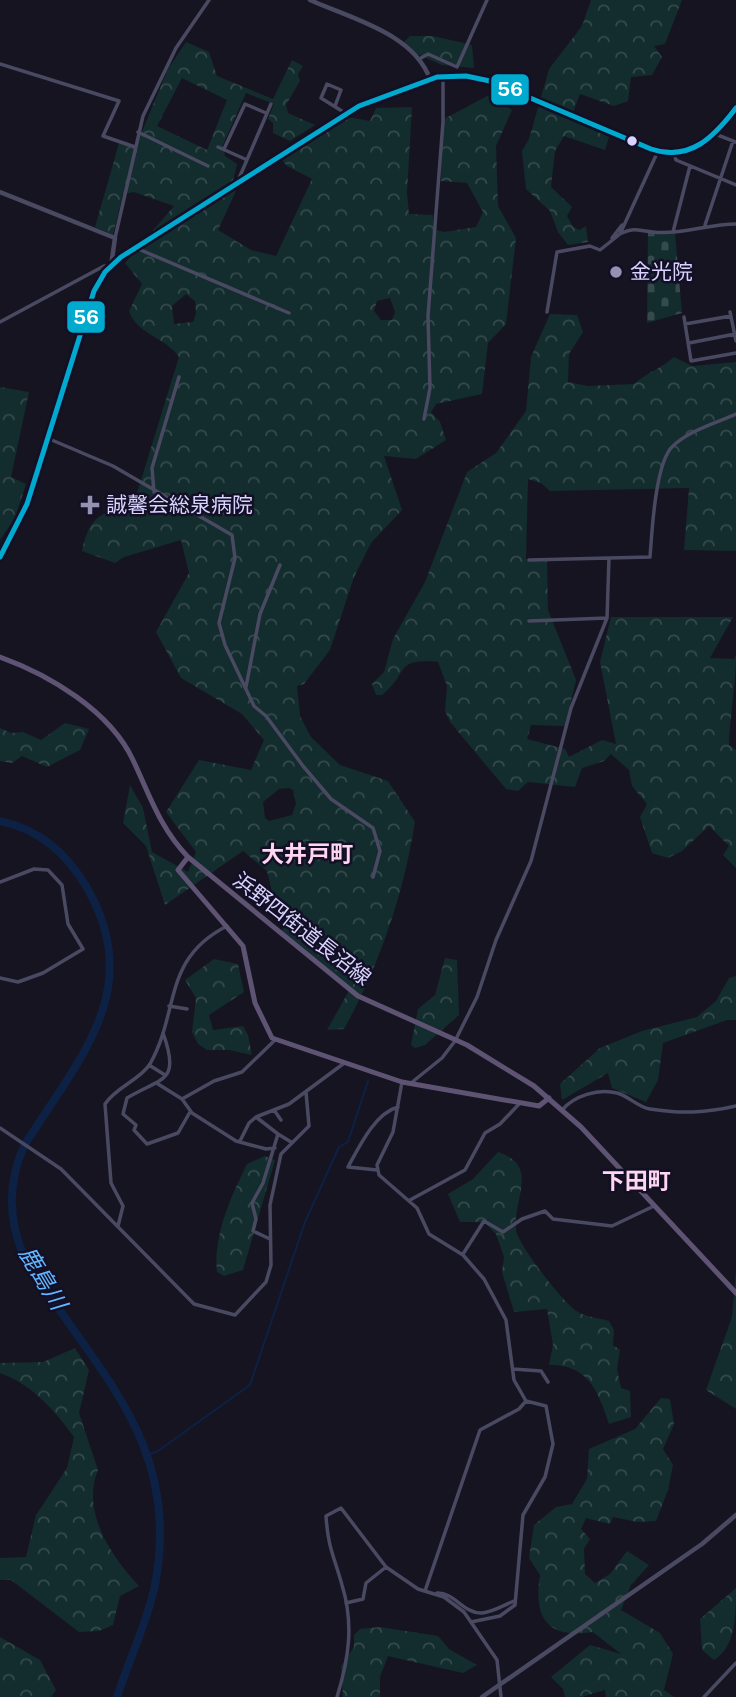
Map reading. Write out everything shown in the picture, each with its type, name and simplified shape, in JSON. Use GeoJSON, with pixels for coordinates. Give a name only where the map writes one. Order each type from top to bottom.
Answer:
{"type":"FeatureCollection","features":[{"type":"Feature","properties":{"kind":"main road"},"geometry":{"type":"LineString","coordinates":[[0,557],[23,514],[94,291],[111,266],[345,113],[430,79],[466,76],[490,81],[658,151],[674,153],[698,146],[715,134],[736,108]]}},
{"type":"Feature","properties":{"kind":"main road","name":"浜野四街道長沼線"},"geometry":{"type":"LineString","coordinates":[[0,657],[33,670],[88,707],[113,729],[134,762],[169,838],[188,857],[358,996],[467,1045],[534,1086],[562,1110],[736,1293]]}},
{"type":"Feature","properties":{"kind":"main road","name":"浜野四街道長沼線"},"geometry":{"type":"LineString","coordinates":[[188,857],[178,870],[243,946],[255,1003],[266,1030],[276,1040]]}},
{"type":"Feature","properties":{"kind":"main road"},"geometry":{"type":"LineString","coordinates":[[276,1040],[410,1084],[539,1106],[549,1098]]}},
{"type":"Feature","properties":{"kind":"street"},"geometry":{"type":"LineString","coordinates":[[0,322],[104,266],[111,266],[138,132],[166,66],[209,0]]}},
{"type":"Feature","properties":{"kind":"street"},"geometry":{"type":"LineString","coordinates":[[310,0],[404,44],[421,58],[430,79]]}},
{"type":"Feature","properties":{"kind":"street"},"geometry":{"type":"LineString","coordinates":[[421,58],[428,54],[457,67],[487,0]]}},
{"type":"Feature","properties":{"kind":"street"},"geometry":{"type":"LineString","coordinates":[[0,64],[119,101],[103,136],[135,147]]}},
{"type":"Feature","properties":{"kind":"street"},"geometry":{"type":"LineString","coordinates":[[424,419],[430,388],[428,316],[443,122],[443,77]]}},
{"type":"Feature","properties":{"kind":"street"},"geometry":{"type":"LineString","coordinates":[[335,106],[341,90],[327,84],[321,97],[345,113]]}},
{"type":"Feature","properties":{"kind":"street"},"geometry":{"type":"LineString","coordinates":[[224,149],[245,104],[266,113]]}},
{"type":"Feature","properties":{"kind":"street"},"geometry":{"type":"LineString","coordinates":[[237,183],[245,159],[271,104]]}},
{"type":"Feature","properties":{"kind":"street"},"geometry":{"type":"LineString","coordinates":[[138,132],[208,166]]}},
{"type":"Feature","properties":{"kind":"street"},"geometry":{"type":"LineString","coordinates":[[705,225],[719,178],[734,142],[715,134]]}},
{"type":"Feature","properties":{"kind":"street"},"geometry":{"type":"LineString","coordinates":[[218,146],[245,159]]}},
{"type":"Feature","properties":{"kind":"street"},"geometry":{"type":"LineString","coordinates":[[609,242],[623,223],[658,151]]}},
{"type":"Feature","properties":{"kind":"street"},"geometry":{"type":"LineString","coordinates":[[674,153],[677,160],[736,185]]}},
{"type":"Feature","properties":{"kind":"street"},"geometry":{"type":"LineString","coordinates":[[672,233],[690,166]]}},
{"type":"Feature","properties":{"kind":"street"},"geometry":{"type":"LineString","coordinates":[[0,192],[115,238]]}},
{"type":"Feature","properties":{"kind":"street"},"geometry":{"type":"LineString","coordinates":[[620,234],[623,223]]}},
{"type":"Feature","properties":{"kind":"street"},"geometry":{"type":"LineString","coordinates":[[547,312],[557,253],[590,246],[600,250],[631,228],[672,233],[705,225],[736,223]]}},
{"type":"Feature","properties":{"kind":"street"},"geometry":{"type":"LineString","coordinates":[[135,248],[289,313]]}},
{"type":"Feature","properties":{"kind":"street"},"geometry":{"type":"LineString","coordinates":[[685,324],[731,314],[736,341]]}},
{"type":"Feature","properties":{"kind":"street"},"geometry":{"type":"LineString","coordinates":[[684,317],[691,360],[736,353]]}},
{"type":"Feature","properties":{"kind":"street"},"geometry":{"type":"LineString","coordinates":[[688,343],[735,334]]}},
{"type":"Feature","properties":{"kind":"street"},"geometry":{"type":"LineString","coordinates":[[154,492],[152,468],[179,377]]}},
{"type":"Feature","properties":{"kind":"street"},"geometry":{"type":"LineString","coordinates":[[529,560],[650,557],[659,479],[669,450],[684,439],[736,414]]}},
{"type":"Feature","properties":{"kind":"street"},"geometry":{"type":"LineString","coordinates":[[47,439],[113,466],[232,535],[235,558],[220,627],[234,668],[254,705],[266,716],[331,799],[373,828],[380,851],[373,877]]}},
{"type":"Feature","properties":{"kind":"street"},"geometry":{"type":"LineString","coordinates":[[410,1084],[442,1058],[455,1041],[477,997],[496,940],[531,861],[571,709],[607,618],[609,558]]}},
{"type":"Feature","properties":{"kind":"street"},"geometry":{"type":"LineString","coordinates":[[246,687],[260,614],[280,565]]}},
{"type":"Feature","properties":{"kind":"street"},"geometry":{"type":"LineString","coordinates":[[530,621],[607,618]]}},
{"type":"Feature","properties":{"kind":"street"},"geometry":{"type":"LineString","coordinates":[[0,882],[34,869],[48,870],[62,885],[68,924],[83,949],[43,973],[18,982],[0,978]]}},
{"type":"Feature","properties":{"kind":"street"},"geometry":{"type":"LineString","coordinates":[[118,1226],[123,1206],[111,1182],[105,1104],[149,1065],[163,1033],[180,971],[204,938],[227,926]]}},
{"type":"Feature","properties":{"kind":"street"},"geometry":{"type":"LineString","coordinates":[[169,1006],[187,1009]]}},
{"type":"Feature","properties":{"kind":"street"},"geometry":{"type":"LineString","coordinates":[[163,1033],[171,1063],[165,1076],[158,1084],[127,1098],[122,1108],[123,1114],[136,1125],[134,1130],[147,1144],[178,1133],[190,1112]]}},
{"type":"Feature","properties":{"kind":"street"},"geometry":{"type":"LineString","coordinates":[[182,1099],[214,1081],[242,1072],[276,1040]]}},
{"type":"Feature","properties":{"kind":"street"},"geometry":{"type":"LineString","coordinates":[[240,1141],[249,1123],[256,1117],[306,1092],[343,1064]]}},
{"type":"Feature","properties":{"kind":"street"},"geometry":{"type":"LineString","coordinates":[[149,1065],[165,1076]]}},
{"type":"Feature","properties":{"kind":"street"},"geometry":{"type":"LineString","coordinates":[[377,1170],[393,1132],[402,1082]]}},
{"type":"Feature","properties":{"kind":"street"},"geometry":{"type":"LineString","coordinates":[[158,1084],[182,1099],[190,1112],[240,1141],[266,1149],[275,1148]]}},
{"type":"Feature","properties":{"kind":"street"},"geometry":{"type":"LineString","coordinates":[[0,1128],[54,1161],[194,1304],[235,1315],[266,1282],[271,1265],[271,1198],[278,1180],[281,1154],[309,1126],[306,1092]]}},
{"type":"Feature","properties":{"kind":"street"},"geometry":{"type":"LineString","coordinates":[[562,1110],[571,1100],[604,1093],[618,1093],[641,1107],[692,1114],[736,1106]]}},
{"type":"Feature","properties":{"kind":"street"},"geometry":{"type":"LineString","coordinates":[[410,1200],[465,1170],[485,1133],[500,1124],[520,1103]]}},
{"type":"Feature","properties":{"kind":"street"},"geometry":{"type":"LineString","coordinates":[[398,1107],[389,1111],[374,1127],[348,1167],[377,1170],[410,1200],[429,1234],[463,1255],[484,1279],[502,1311],[511,1341],[514,1380],[526,1401],[546,1406],[553,1444],[545,1477],[523,1515],[521,1564],[512,1610],[500,1616],[471,1622]]}},
{"type":"Feature","properties":{"kind":"street"},"geometry":{"type":"LineString","coordinates":[[274,1110],[281,1120]]}},
{"type":"Feature","properties":{"kind":"street"},"geometry":{"type":"LineString","coordinates":[[256,1117],[292,1143]]}},
{"type":"Feature","properties":{"kind":"street"},"geometry":{"type":"LineString","coordinates":[[270,1239],[253,1231],[256,1219],[253,1203],[263,1183],[278,1134]]}},
{"type":"Feature","properties":{"kind":"street"},"geometry":{"type":"LineString","coordinates":[[463,1255],[484,1221],[503,1232],[522,1219],[545,1212],[553,1219],[612,1226],[654,1206]]}},
{"type":"Feature","properties":{"kind":"street"},"geometry":{"type":"LineString","coordinates":[[513,1369],[541,1371],[548,1382]]}},
{"type":"Feature","properties":{"kind":"street"},"geometry":{"type":"LineString","coordinates":[[425,1591],[480,1430],[519,1409],[526,1401]]}},
{"type":"Feature","properties":{"kind":"street"},"geometry":{"type":"LineString","coordinates":[[337,1697],[351,1646],[346,1604],[327,1546],[327,1514],[341,1508],[386,1567],[418,1590],[434,1594],[457,1606],[471,1622],[478,1636],[497,1660],[501,1697]]}},
{"type":"Feature","properties":{"kind":"street"},"geometry":{"type":"LineString","coordinates":[[482,1697],[702,1544],[736,1515]]}},
{"type":"Feature","properties":{"kind":"street"},"geometry":{"type":"LineString","coordinates":[[346,1604],[363,1599],[366,1583],[386,1567]]}},
{"type":"Feature","properties":{"kind":"street"},"geometry":{"type":"LineString","coordinates":[[434,1594],[445,1594],[469,1611],[481,1613],[514,1601]]}},
{"type":"Feature","properties":{"kind":"street"},"geometry":{"type":"LineString","coordinates":[[704,1697],[736,1663]]}},
{"type":"Feature","properties":{"kind":"green space"},"geometry":{"type":"Polygon","coordinates":[[[591,0],[682,0],[665,44],[654,46],[662,57],[652,75],[631,77],[628,101],[614,106],[580,94],[570,120],[609,137],[605,150],[564,136],[555,151],[551,187],[572,207],[567,216],[573,227],[579,230],[586,226],[588,242],[568,245],[558,232],[550,211],[526,189],[522,151],[529,139],[549,69],[582,26],[591,0]]]}},
{"type":"Feature","properties":{"kind":"green space"},"geometry":{"type":"Polygon","coordinates":[[[410,36],[433,36],[472,45],[474,68],[442,65],[408,50],[404,42],[410,36]]]}},
{"type":"Feature","properties":{"kind":"green space"},"geometry":{"type":"Polygon","coordinates":[[[186,42],[209,52],[217,76],[273,99],[292,60],[303,66],[298,74],[300,81],[286,105],[288,113],[315,125],[290,141],[273,133],[273,123],[268,119],[274,104],[246,93],[223,145],[225,156],[237,164],[233,181],[236,191],[218,230],[251,250],[276,256],[312,179],[287,166],[280,158],[348,117],[370,121],[376,108],[412,107],[407,193],[409,214],[433,215],[433,229],[444,232],[476,227],[483,212],[467,183],[441,181],[442,120],[489,95],[512,110],[496,146],[498,206],[516,238],[506,324],[488,343],[482,394],[436,404],[431,412],[440,422],[446,440],[416,459],[384,456],[402,510],[371,543],[354,577],[330,650],[304,684],[297,686],[300,716],[311,737],[340,765],[388,781],[415,822],[389,929],[369,980],[344,1029],[327,1030],[350,989],[321,962],[280,934],[289,917],[272,892],[267,871],[243,851],[165,905],[146,846],[123,823],[130,785],[143,808],[152,852],[188,872],[196,852],[166,812],[199,760],[251,770],[264,740],[242,714],[181,678],[156,632],[189,573],[181,540],[124,557],[115,563],[82,551],[88,530],[98,518],[113,510],[133,506],[179,357],[167,345],[138,326],[133,319],[129,311],[142,284],[125,263],[174,206],[134,192],[123,194],[113,235],[95,227],[119,143],[132,148],[138,141],[168,69],[186,42]],[[182,78],[157,126],[207,150],[227,100],[182,78]],[[186,294],[172,306],[174,324],[193,322],[196,313],[195,301],[186,294]],[[390,298],[377,301],[374,311],[381,320],[392,320],[395,312],[390,298]],[[279,789],[263,802],[265,818],[269,821],[292,815],[296,804],[293,790],[279,789]]]}},
{"type":"Feature","properties":{"kind":"green space"},"geometry":{"type":"Polygon","coordinates":[[[648,232],[675,233],[682,313],[647,323],[648,232]]]}},
{"type":"Feature","properties":{"kind":"green space"},"geometry":{"type":"Polygon","coordinates":[[[550,314],[577,315],[583,332],[569,354],[568,382],[588,386],[634,384],[674,357],[692,366],[736,362],[736,551],[684,550],[689,488],[550,491],[541,483],[528,479],[526,559],[547,561],[548,610],[576,680],[565,726],[531,725],[527,739],[565,749],[569,757],[602,740],[616,744],[600,662],[611,617],[733,617],[710,658],[734,659],[736,655],[729,745],[736,750],[736,868],[723,855],[729,846],[709,826],[682,851],[668,858],[652,853],[640,817],[647,804],[632,786],[629,770],[611,754],[604,761],[582,768],[575,787],[528,782],[518,791],[506,789],[450,722],[445,711],[447,686],[438,662],[414,662],[408,665],[382,695],[376,695],[372,684],[384,672],[393,639],[425,582],[467,472],[496,453],[526,411],[531,357],[550,314]]]}},
{"type":"Feature","properties":{"kind":"green space"},"geometry":{"type":"Polygon","coordinates":[[[0,387],[29,392],[11,477],[26,484],[15,518],[0,540],[0,387]]]}},
{"type":"Feature","properties":{"kind":"green space"},"geometry":{"type":"Polygon","coordinates":[[[65,723],[89,729],[80,750],[47,767],[22,756],[12,763],[0,761],[0,728],[11,733],[23,732],[41,740],[65,723]]]}},
{"type":"Feature","properties":{"kind":"green space"},"geometry":{"type":"Polygon","coordinates":[[[445,958],[457,960],[459,1015],[425,1045],[415,1048],[411,1045],[418,1009],[435,995],[445,958]]]}},
{"type":"Feature","properties":{"kind":"green space"},"geometry":{"type":"Polygon","coordinates":[[[214,959],[238,964],[244,992],[209,1015],[213,1030],[243,1026],[248,1035],[252,1055],[229,1050],[207,1050],[198,1044],[192,1032],[196,998],[185,980],[214,959]]]}},
{"type":"Feature","properties":{"kind":"green space"},"geometry":{"type":"Polygon","coordinates":[[[736,976],[736,1020],[727,1020],[663,1043],[658,1080],[646,1102],[612,1088],[608,1073],[562,1100],[560,1084],[600,1048],[642,1031],[697,1017],[716,1001],[729,978],[736,976]]]}},
{"type":"Feature","properties":{"kind":"green space"},"geometry":{"type":"Polygon","coordinates":[[[498,1152],[511,1158],[521,1174],[516,1230],[525,1248],[542,1274],[571,1307],[585,1315],[609,1321],[614,1330],[613,1345],[620,1350],[617,1369],[621,1388],[630,1391],[631,1417],[609,1424],[590,1382],[573,1369],[549,1365],[553,1345],[547,1309],[514,1312],[502,1272],[504,1257],[496,1234],[484,1222],[460,1222],[448,1194],[473,1179],[498,1152]]]}},
{"type":"Feature","properties":{"kind":"green space"},"geometry":{"type":"Polygon","coordinates":[[[265,1156],[275,1160],[243,1270],[224,1276],[217,1272],[216,1258],[224,1216],[247,1164],[265,1156]]]}},
{"type":"Feature","properties":{"kind":"green space"},"geometry":{"type":"Polygon","coordinates":[[[736,1271],[736,1409],[706,1390],[732,1317],[736,1271]]]}},
{"type":"Feature","properties":{"kind":"green space"},"geometry":{"type":"Polygon","coordinates":[[[75,1348],[89,1370],[79,1413],[98,1470],[93,1501],[96,1517],[101,1532],[118,1561],[139,1586],[120,1596],[113,1625],[99,1631],[79,1632],[11,1580],[0,1580],[0,1558],[26,1557],[36,1515],[67,1468],[74,1437],[59,1417],[33,1391],[0,1373],[0,1363],[43,1362],[75,1348]]]}},
{"type":"Feature","properties":{"kind":"green space"},"geometry":{"type":"Polygon","coordinates":[[[661,1398],[670,1399],[674,1424],[663,1449],[673,1465],[668,1490],[656,1521],[637,1522],[613,1517],[610,1524],[586,1518],[581,1529],[590,1539],[584,1549],[585,1574],[595,1583],[610,1574],[627,1551],[649,1565],[631,1585],[621,1610],[660,1633],[673,1654],[664,1690],[674,1697],[606,1697],[605,1690],[582,1697],[565,1697],[563,1689],[551,1677],[590,1645],[621,1654],[593,1632],[565,1632],[547,1623],[539,1603],[540,1575],[529,1558],[534,1525],[556,1507],[572,1504],[587,1479],[589,1449],[635,1429],[661,1398]]]}},
{"type":"Feature","properties":{"kind":"green space"},"geometry":{"type":"Polygon","coordinates":[[[736,1588],[731,1639],[714,1660],[702,1650],[700,1619],[736,1588]]]}},
{"type":"Feature","properties":{"kind":"green space"},"geometry":{"type":"Polygon","coordinates":[[[380,1627],[438,1636],[449,1649],[477,1665],[463,1673],[388,1656],[380,1677],[380,1697],[343,1697],[341,1666],[354,1647],[354,1635],[360,1629],[380,1627]]]}},
{"type":"Feature","properties":{"kind":"green space"},"geometry":{"type":"Polygon","coordinates":[[[0,1637],[40,1660],[56,1690],[51,1697],[0,1697],[0,1637]]]}},
{"type":"Feature","properties":{"kind":"waterway","name":"鹿島川"},"geometry":{"type":"LineString","coordinates":[[0,821],[27,830],[50,844],[78,874],[103,923],[110,958],[107,991],[98,1022],[83,1053],[24,1146],[15,1173],[12,1200],[15,1227],[23,1254],[125,1407],[143,1445],[156,1487],[160,1533],[155,1585],[143,1627],[117,1697]]}},
{"type":"Feature","properties":{"kind":"waterway"},"geometry":{"type":"LineString","coordinates":[[148,1455],[158,1451],[250,1385],[305,1222],[339,1147],[348,1142],[368,1081]]}},
{"type":"Feature","properties":{"kind":"transit line","name":"56"},"geometry":{"type":"LineString","coordinates":[[0,557],[27,504],[94,291],[105,272],[121,257],[359,106],[437,77],[466,76],[490,81],[651,149],[665,152],[678,152],[700,144],[710,137],[736,108]]}},
{"type":"Feature","properties":{"kind":"place","name":"金光院"},"geometry":{"type":"Point","coordinates":[616,272]}},
{"type":"Feature","properties":{"kind":"place","name":"誠馨会総泉病院"},"geometry":{"type":"Point","coordinates":[90,505]}},
{"type":"Feature","properties":{"kind":"district","name":"大井戸町"},"geometry":{"type":"Point","coordinates":[307,854]}},
{"type":"Feature","properties":{"kind":"district","name":"下田町"},"geometry":{"type":"Point","coordinates":[636,1181]}}]}
